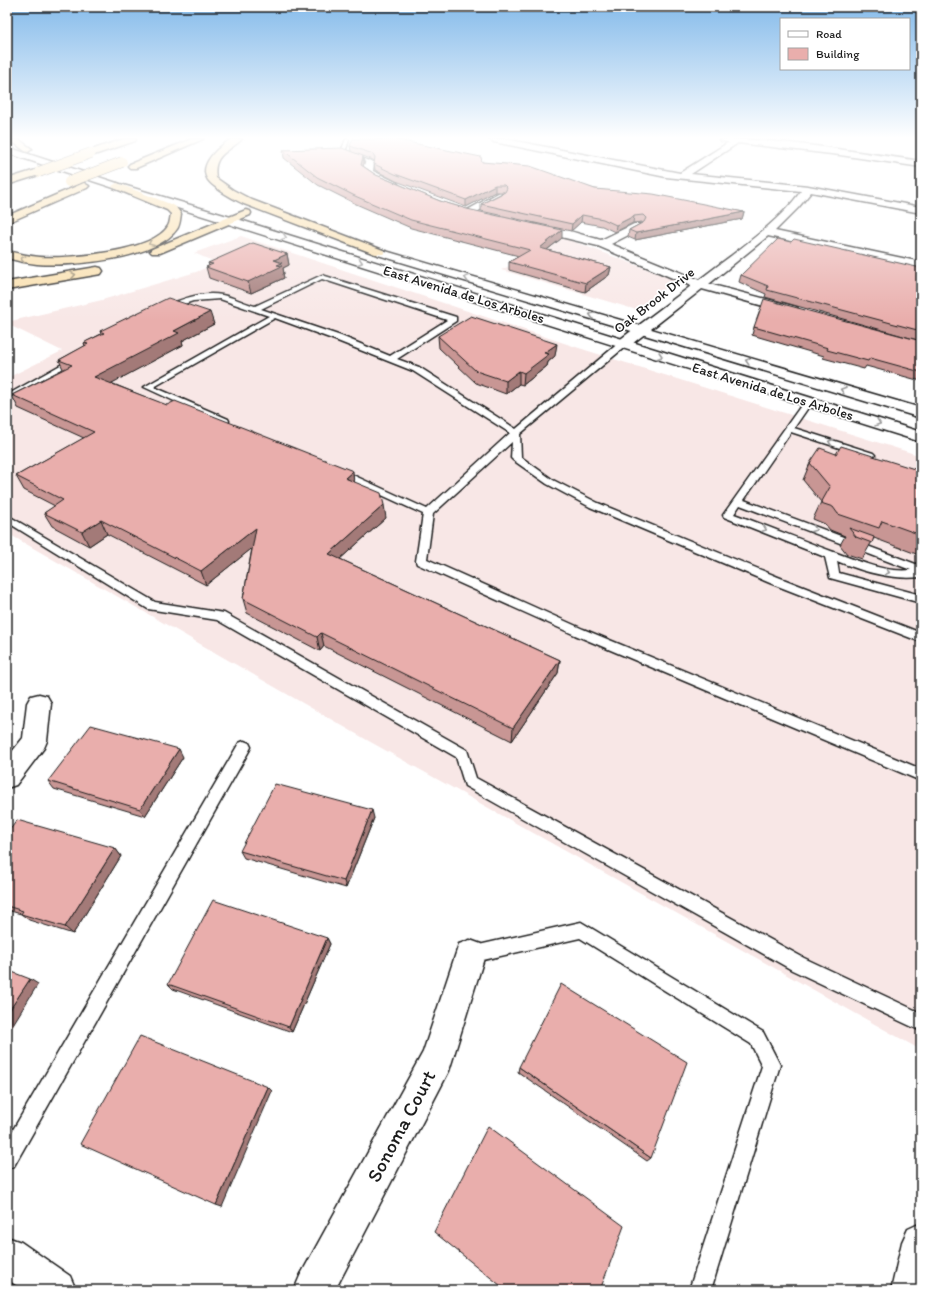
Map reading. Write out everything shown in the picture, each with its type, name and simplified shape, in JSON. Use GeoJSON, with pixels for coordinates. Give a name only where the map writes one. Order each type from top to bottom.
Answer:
{"type":"FeatureCollection","features":[{"type":"Feature","properties":{"kind":"highway"},"geometry":{"type":"LineString","coordinates":[[7,220],[53,200]]}},
{"type":"Feature","properties":{"kind":"highway"},"geometry":{"type":"LineString","coordinates":[[7,254],[21,258],[50,261],[100,258],[128,252],[154,242],[166,235],[176,223],[176,214],[171,208],[150,200]]}},
{"type":"Feature","properties":{"kind":"highway"},"geometry":{"type":"LineString","coordinates":[[244,200],[379,252]]}},
{"type":"Feature","properties":{"kind":"highway"},"geometry":{"type":"LineString","coordinates":[[7,286],[112,267],[144,256],[230,214],[246,213]]}},
{"type":"Feature","properties":{"kind":"street","name":"East Avenida de Los Arboles"},"geometry":{"type":"LineString","coordinates":[[172,200],[230,214],[623,344],[921,437]]}},
{"type":"Feature","properties":{"kind":"street"},"geometry":{"type":"LineString","coordinates":[[486,218],[463,212],[490,200]]}},
{"type":"Feature","properties":{"kind":"street","name":"Oak Brook Drive"},"geometry":{"type":"LineString","coordinates":[[623,344],[643,330],[766,232],[801,200]]}},
{"type":"Feature","properties":{"kind":"street"},"geometry":{"type":"LineString","coordinates":[[865,200],[921,210]]}},
{"type":"Feature","properties":{"kind":"street","name":"East Avenida de Los Arboles"},"geometry":{"type":"LineString","coordinates":[[246,213],[921,413]]}},
{"type":"Feature","properties":{"kind":"street"},"geometry":{"type":"LineString","coordinates":[[523,225],[602,244],[700,285],[806,314]]}},
{"type":"Feature","properties":{"kind":"street"},"geometry":{"type":"LineString","coordinates":[[602,244],[638,226]]}},
{"type":"Feature","properties":{"kind":"street"},"geometry":{"type":"LineString","coordinates":[[766,232],[921,266]]}},
{"type":"Feature","properties":{"kind":"street"},"geometry":{"type":"LineString","coordinates":[[7,777],[35,741],[39,703]]}},
{"type":"Feature","properties":{"kind":"street","name":"Sonoma Court"},"geometry":{"type":"LineString","coordinates":[[314,1290],[437,1059],[470,955]]}},
{"type":"Feature","properties":{"kind":"street"},"geometry":{"type":"LineString","coordinates":[[911,1290],[921,1242]]}},
{"type":"Feature","properties":{"kind":"street"},"geometry":{"type":"LineString","coordinates":[[7,1256],[56,1290]]}},
{"type":"Feature","properties":{"kind":"lane"},"geometry":{"type":"LineString","coordinates":[[255,309],[322,277],[453,318],[391,359]]}},
{"type":"Feature","properties":{"kind":"lane"},"geometry":{"type":"LineString","coordinates":[[159,312],[182,301],[207,296],[221,297],[416,369],[516,433],[516,458],[550,482],[594,505],[760,574],[921,638]]}},
{"type":"Feature","properties":{"kind":"lane"},"geometry":{"type":"LineString","coordinates":[[233,425],[148,387],[274,316]]}},
{"type":"Feature","properties":{"kind":"lane","name":"Oak Brook Drive"},"geometry":{"type":"LineString","coordinates":[[428,513],[516,433],[623,344]]}},
{"type":"Feature","properties":{"kind":"lane"},"geometry":{"type":"LineString","coordinates":[[7,398],[51,375],[81,356]]}},
{"type":"Feature","properties":{"kind":"lane"},"geometry":{"type":"LineString","coordinates":[[808,402],[728,515],[854,564],[909,575],[921,571]]}},
{"type":"Feature","properties":{"kind":"lane"},"geometry":{"type":"LineString","coordinates":[[790,429],[877,457]]}},
{"type":"Feature","properties":{"kind":"lane"},"geometry":{"type":"LineString","coordinates":[[331,468],[428,513],[421,561],[579,632],[921,775]]}},
{"type":"Feature","properties":{"kind":"lane"},"geometry":{"type":"LineString","coordinates":[[738,501],[921,571]]}},
{"type":"Feature","properties":{"kind":"lane"},"geometry":{"type":"LineString","coordinates":[[7,518],[152,606],[220,616],[462,754],[470,782],[798,964],[921,1022]]}},
{"type":"Feature","properties":{"kind":"lane"},"geometry":{"type":"LineString","coordinates":[[830,554],[834,575],[921,599]]}},
{"type":"Feature","properties":{"kind":"lane"},"geometry":{"type":"LineString","coordinates":[[7,1159],[244,747]]}},
{"type":"Feature","properties":{"kind":"lane"},"geometry":{"type":"LineString","coordinates":[[470,955],[581,930],[757,1038],[771,1065],[700,1290]]}},
{"type":"Feature","properties":{"kind":"shaded area"},"geometry":{"type":"Polygon","coordinates":[[[241,236],[579,348],[921,456],[921,1050],[367,740],[7,533],[7,378],[62,351],[7,324],[7,322],[102,300],[196,272],[217,263],[194,253],[241,236]]]}},
{"type":"Feature","properties":{"kind":"shaded area"},"geometry":{"type":"Polygon","coordinates":[[[564,238],[676,280],[637,310],[501,270],[564,238]]]}},
{"type":"Feature","properties":{"kind":"building"},"geometry":{"type":"Polygon","coordinates":[[[363,200],[436,200],[467,209],[562,230],[540,248],[611,267],[586,283],[509,262],[530,250],[411,220],[363,200]]]}},
{"type":"Feature","properties":{"kind":"building"},"geometry":{"type":"Polygon","coordinates":[[[490,200],[681,200],[744,212],[636,233],[629,230],[644,222],[646,218],[643,215],[634,216],[616,225],[603,219],[582,215],[572,224],[481,204],[490,200]]]}},
{"type":"Feature","properties":{"kind":"building"},"geometry":{"type":"Polygon","coordinates":[[[778,239],[791,242],[794,239],[921,268],[921,331],[767,290],[768,286],[741,275],[778,239]]]}},
{"type":"Feature","properties":{"kind":"building"},"geometry":{"type":"Polygon","coordinates":[[[253,243],[287,254],[274,260],[282,263],[277,265],[282,266],[248,282],[206,267],[213,264],[208,263],[253,243]]]}},
{"type":"Feature","properties":{"kind":"building"},"geometry":{"type":"Polygon","coordinates":[[[168,298],[210,312],[174,331],[179,333],[94,377],[167,405],[175,401],[353,471],[345,478],[381,493],[384,505],[329,554],[560,660],[513,728],[321,633],[317,637],[243,599],[256,528],[201,571],[101,520],[82,532],[44,513],[63,500],[16,476],[94,432],[12,395],[72,365],[59,360],[88,344],[84,343],[87,341],[104,333],[100,331],[168,298]]]}},
{"type":"Feature","properties":{"kind":"building"},"geometry":{"type":"Polygon","coordinates":[[[764,299],[921,341],[921,372],[870,358],[868,361],[827,350],[828,348],[754,327],[764,299]]]}},
{"type":"Feature","properties":{"kind":"building"},"geometry":{"type":"Polygon","coordinates":[[[471,316],[557,344],[544,353],[549,354],[524,373],[519,371],[506,381],[476,371],[438,336],[471,316]]]}},
{"type":"Feature","properties":{"kind":"building"},"geometry":{"type":"Polygon","coordinates":[[[841,446],[921,471],[921,535],[882,521],[879,528],[838,514],[833,507],[821,503],[830,487],[810,463],[820,448],[836,454],[841,446]]]}},
{"type":"Feature","properties":{"kind":"building"},"geometry":{"type":"Polygon","coordinates":[[[849,528],[874,537],[872,543],[856,537],[849,528]]]}},
{"type":"Feature","properties":{"kind":"building"},"geometry":{"type":"Polygon","coordinates":[[[91,725],[179,749],[140,809],[48,781],[91,725]]]}},
{"type":"Feature","properties":{"kind":"building"},"geometry":{"type":"Polygon","coordinates":[[[275,784],[372,810],[344,881],[240,851],[275,784]]]}},
{"type":"Feature","properties":{"kind":"building"},"geometry":{"type":"Polygon","coordinates":[[[17,820],[115,848],[65,927],[21,914],[23,911],[7,906],[7,834],[17,820]]]}},
{"type":"Feature","properties":{"kind":"building"},"geometry":{"type":"Polygon","coordinates":[[[213,900],[327,938],[289,1027],[168,984],[213,900]]]}},
{"type":"Feature","properties":{"kind":"building"},"geometry":{"type":"Polygon","coordinates":[[[7,970],[30,979],[7,1014],[7,970]]]}},
{"type":"Feature","properties":{"kind":"building"},"geometry":{"type":"Polygon","coordinates":[[[561,984],[687,1062],[651,1158],[519,1067],[561,984]]]}},
{"type":"Feature","properties":{"kind":"building"},"geometry":{"type":"Polygon","coordinates":[[[140,1036],[268,1087],[216,1205],[80,1144],[140,1036]]]}},
{"type":"Feature","properties":{"kind":"building"},"geometry":{"type":"Polygon","coordinates":[[[488,1126],[624,1226],[600,1290],[506,1290],[434,1232],[488,1126]]]}}]}
